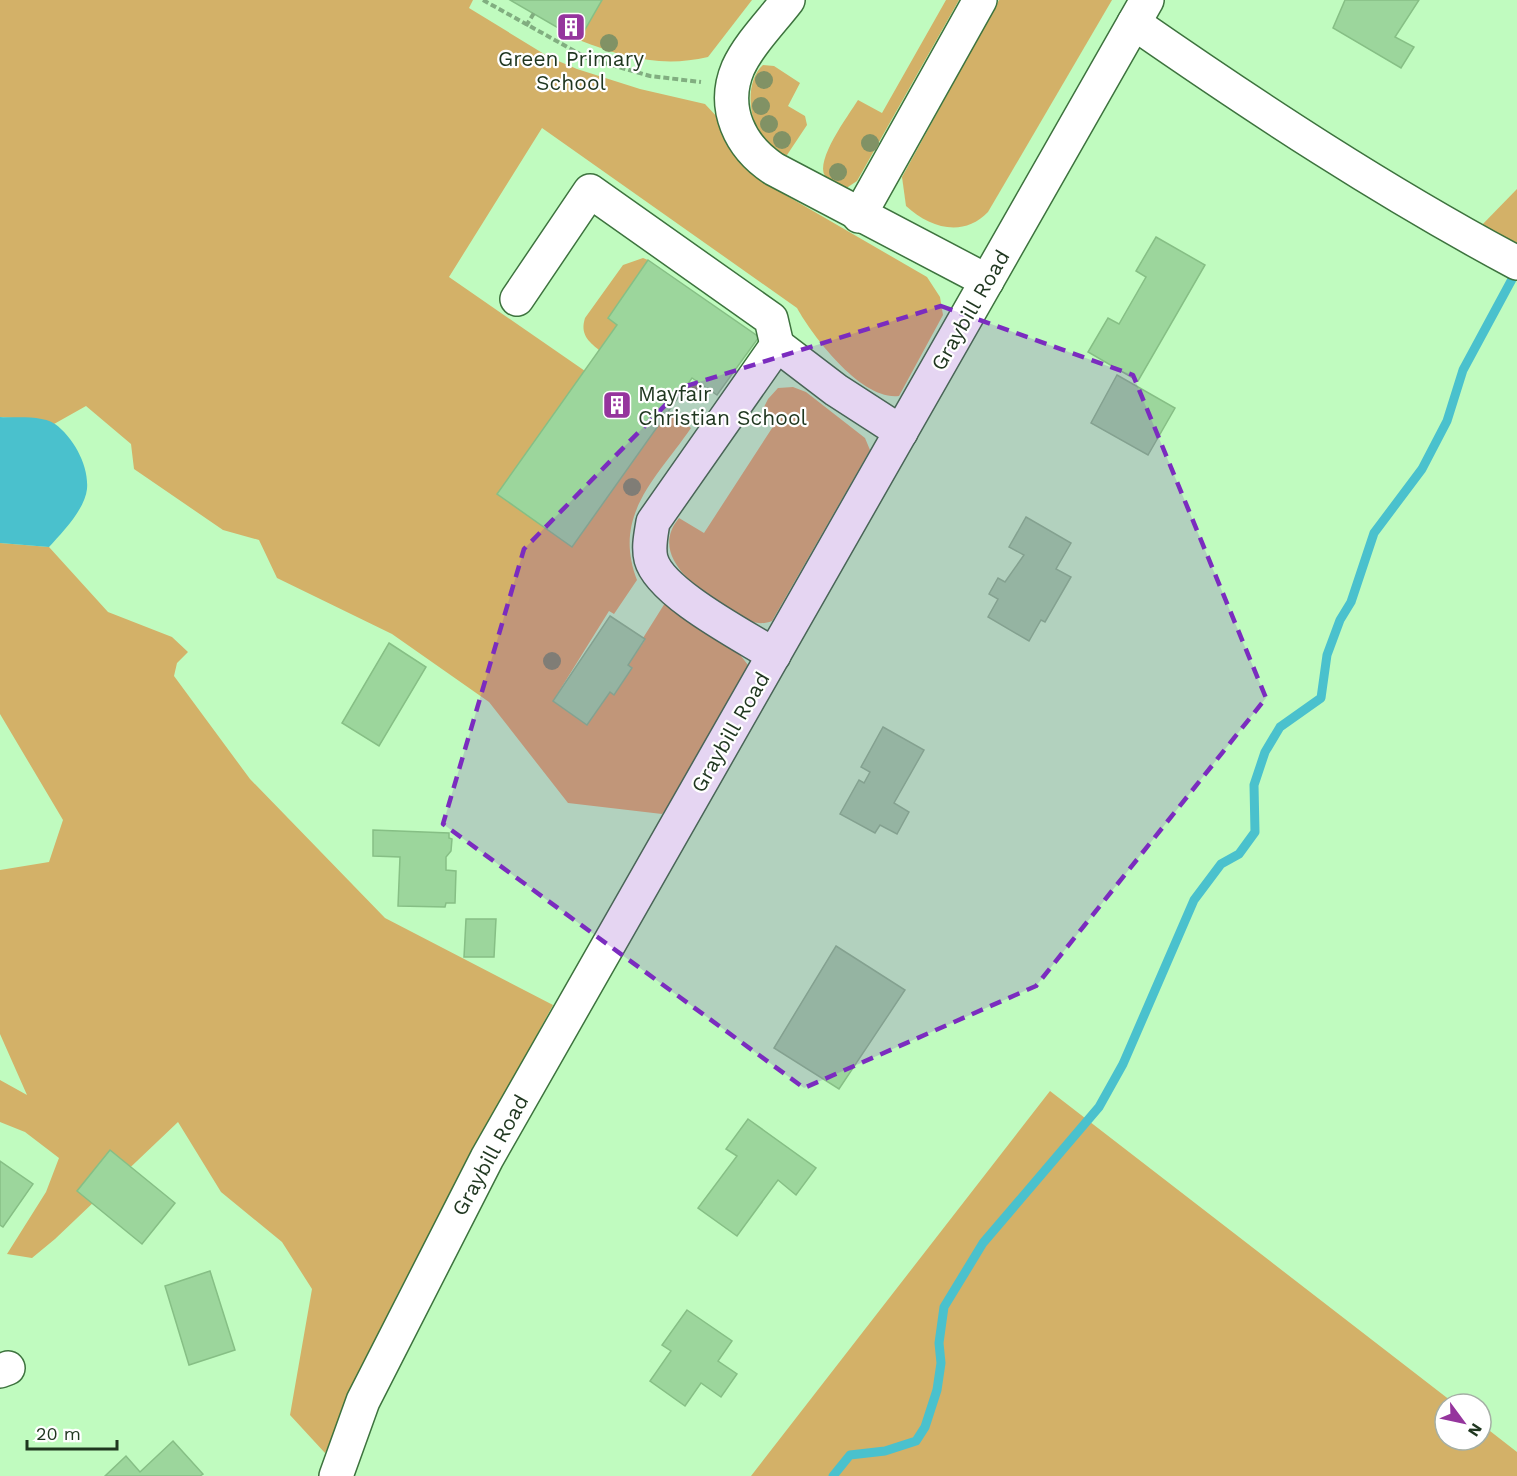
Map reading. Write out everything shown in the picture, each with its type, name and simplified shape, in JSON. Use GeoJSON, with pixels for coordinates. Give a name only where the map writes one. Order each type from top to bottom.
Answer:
{"type":"FeatureCollection","features":[{"type":"Feature","properties":{"kind":"street"},"geometry":{"type":"LineString","coordinates":[[788,0],[738,68],[733,94],[734,121],[750,149],[761,160],[859,216],[987,281]]}},
{"type":"Feature","properties":{"kind":"street"},"geometry":{"type":"LineString","coordinates":[[859,216],[980,0]]}},
{"type":"Feature","properties":{"kind":"street"},"geometry":{"type":"LineString","coordinates":[[1140,12],[1260,111],[1452,229],[1509,259]]}},
{"type":"Feature","properties":{"kind":"street","name":"Graybill Road"},"geometry":{"type":"LineString","coordinates":[[336,1476],[368,1391],[481,1169],[1140,12]]}},
{"type":"Feature","properties":{"kind":"street"},"geometry":{"type":"LineString","coordinates":[[517,299],[590,191],[771,319],[777,345],[836,390],[901,432]]}},
{"type":"Feature","properties":{"kind":"street"},"geometry":{"type":"LineString","coordinates":[[774,655],[677,593],[662,579],[652,561],[650,542],[653,522],[777,345]]}},
{"type":"Feature","properties":{"kind":"path"},"geometry":{"type":"LineString","coordinates":[[483,0],[587,58],[650,76],[712,83]]}},
{"type":"Feature","properties":{"kind":"path"},"geometry":{"type":"LineString","coordinates":[[526,26],[534,13]]}},
{"type":"Feature","properties":{"kind":"highlighted area"},"geometry":{"type":"Polygon","coordinates":[[[941,306],[1133,375],[1266,698],[1036,986],[804,1088],[443,824],[524,549],[683,387],[941,306]]]}},
{"type":"Feature","properties":{"kind":"shaded area"},"geometry":{"type":"Polygon","coordinates":[[[0,0],[473,0],[469,8],[549,57],[577,69],[640,89],[705,104],[719,119],[733,153],[746,169],[763,182],[927,277],[940,297],[943,315],[899,396],[885,395],[855,378],[840,365],[814,335],[797,308],[542,128],[449,277],[585,371],[572,547],[668,412],[691,428],[652,481],[634,517],[630,536],[631,557],[637,580],[614,614],[609,611],[553,701],[587,725],[645,640],[643,638],[665,603],[710,630],[740,655],[748,665],[695,759],[682,788],[662,814],[568,803],[489,702],[392,634],[277,578],[259,540],[223,530],[134,469],[131,444],[86,406],[54,424],[40,420],[0,417],[0,0]]]}},
{"type":"Feature","properties":{"kind":"shaded area"},"geometry":{"type":"Polygon","coordinates":[[[602,0],[752,0],[708,57],[658,61],[627,56],[579,40],[602,0]]]}},
{"type":"Feature","properties":{"kind":"shaded area"},"geometry":{"type":"Polygon","coordinates":[[[946,0],[959,0],[857,181],[845,189],[831,182],[825,176],[823,169],[828,149],[858,100],[882,113],[946,0]]]}},
{"type":"Feature","properties":{"kind":"shaded area"},"geometry":{"type":"Polygon","coordinates":[[[999,0],[1112,0],[988,212],[968,225],[947,227],[925,220],[906,206],[902,177],[999,0]]]}},
{"type":"Feature","properties":{"kind":"shaded area"},"geometry":{"type":"Polygon","coordinates":[[[763,65],[774,66],[800,83],[788,106],[805,116],[807,125],[787,155],[775,151],[765,143],[753,118],[751,88],[755,75],[763,65]]]}},
{"type":"Feature","properties":{"kind":"shaded area"},"geometry":{"type":"Polygon","coordinates":[[[1517,189],[1517,246],[1480,227],[1517,189]]]}},
{"type":"Feature","properties":{"kind":"shaded area"},"geometry":{"type":"Polygon","coordinates":[[[643,258],[648,260],[608,318],[617,325],[599,350],[584,333],[585,318],[623,265],[643,258]]]}},
{"type":"Feature","properties":{"kind":"shaded area"},"geometry":{"type":"Polygon","coordinates":[[[793,387],[806,392],[865,438],[870,450],[772,621],[757,623],[737,615],[697,587],[678,567],[669,544],[671,531],[679,518],[704,533],[776,422],[762,411],[768,399],[778,388],[793,387]]]}},
{"type":"Feature","properties":{"kind":"shaded area"},"geometry":{"type":"Polygon","coordinates":[[[0,543],[49,547],[108,612],[172,637],[188,652],[177,663],[174,676],[250,779],[385,918],[553,1005],[398,1293],[325,1453],[290,1415],[312,1289],[282,1242],[221,1192],[178,1122],[32,1258],[7,1254],[46,1192],[59,1158],[25,1132],[0,1122],[0,1080],[27,1095],[0,1034],[0,870],[49,862],[63,820],[0,714],[0,543]]]}},
{"type":"Feature","properties":{"kind":"shaded area"},"geometry":{"type":"Polygon","coordinates":[[[1050,1091],[1439,1392],[1433,1392],[1433,1452],[1493,1452],[1493,1433],[1517,1452],[1517,1476],[751,1476],[1050,1091]]]}},
{"type":"Feature","properties":{"kind":"water"},"geometry":{"type":"Polygon","coordinates":[[[0,417],[36,418],[50,421],[68,437],[83,462],[87,489],[82,505],[49,547],[0,543],[0,417]]]}},
{"type":"Feature","properties":{"kind":"building","name":"Green Primary School"},"geometry":{"type":"Polygon","coordinates":[[[510,0],[602,0],[579,40],[510,0]]]}},
{"type":"Feature","properties":{"kind":"building"},"geometry":{"type":"Polygon","coordinates":[[[1345,0],[1419,0],[1395,37],[1414,47],[1401,68],[1333,28],[1345,0]]]}},
{"type":"Feature","properties":{"kind":"building"},"geometry":{"type":"Polygon","coordinates":[[[1156,237],[1205,265],[1138,381],[1088,352],[1108,318],[1119,324],[1146,277],[1136,271],[1156,237]]]}},
{"type":"Feature","properties":{"kind":"building","name":"Mayfair Christian School"},"geometry":{"type":"Polygon","coordinates":[[[648,260],[759,337],[717,395],[692,378],[572,547],[497,494],[617,325],[608,318],[648,260]]]}},
{"type":"Feature","properties":{"kind":"building"},"geometry":{"type":"Polygon","coordinates":[[[1117,375],[1175,408],[1148,455],[1091,423],[1117,375]]]}},
{"type":"Feature","properties":{"kind":"building"},"geometry":{"type":"Polygon","coordinates":[[[1026,517],[1071,543],[1056,569],[1071,577],[1045,622],[1041,620],[1029,641],[988,617],[998,599],[989,594],[998,578],[1005,582],[1024,555],[1009,547],[1026,517]]]}},
{"type":"Feature","properties":{"kind":"building"},"geometry":{"type":"Polygon","coordinates":[[[610,616],[645,639],[628,665],[632,668],[614,695],[610,692],[587,725],[553,701],[610,616]]]}},
{"type":"Feature","properties":{"kind":"building"},"geometry":{"type":"Polygon","coordinates":[[[389,643],[426,667],[379,746],[342,723],[389,643]]]}},
{"type":"Feature","properties":{"kind":"building"},"geometry":{"type":"Polygon","coordinates":[[[883,727],[924,750],[894,803],[909,812],[897,834],[880,825],[875,833],[840,814],[859,780],[864,783],[870,772],[861,767],[883,727]]]}},
{"type":"Feature","properties":{"kind":"building"},"geometry":{"type":"Polygon","coordinates":[[[373,830],[449,833],[449,838],[452,839],[451,851],[446,857],[446,870],[456,871],[455,903],[446,903],[445,907],[398,906],[400,857],[373,856],[373,830]]]}},
{"type":"Feature","properties":{"kind":"building"},"geometry":{"type":"Polygon","coordinates":[[[466,919],[496,919],[494,957],[464,957],[466,919]]]}},
{"type":"Feature","properties":{"kind":"building"},"geometry":{"type":"Polygon","coordinates":[[[836,946],[905,990],[839,1089],[774,1048],[836,946]]]}},
{"type":"Feature","properties":{"kind":"building"},"geometry":{"type":"Polygon","coordinates":[[[748,1119],[816,1168],[796,1195],[778,1180],[737,1236],[698,1208],[737,1156],[726,1149],[748,1119]]]}},
{"type":"Feature","properties":{"kind":"building"},"geometry":{"type":"Polygon","coordinates":[[[110,1150],[175,1203],[142,1244],[77,1191],[110,1150]]]}},
{"type":"Feature","properties":{"kind":"building"},"geometry":{"type":"Polygon","coordinates":[[[0,1161],[33,1184],[3,1227],[0,1225],[0,1161]]]}},
{"type":"Feature","properties":{"kind":"building"},"geometry":{"type":"Polygon","coordinates":[[[210,1271],[235,1350],[189,1365],[165,1286],[210,1271]]]}},
{"type":"Feature","properties":{"kind":"building"},"geometry":{"type":"Polygon","coordinates":[[[687,1310],[732,1341],[718,1361],[737,1374],[721,1397],[701,1383],[685,1406],[650,1381],[671,1351],[662,1345],[687,1310]]]}},
{"type":"Feature","properties":{"kind":"building"},"geometry":{"type":"Polygon","coordinates":[[[173,1441],[203,1474],[200,1476],[105,1476],[126,1456],[140,1472],[173,1441]]]}},
{"type":"Feature","properties":{"kind":"waterway"},"geometry":{"type":"LineString","coordinates":[[833,1476],[850,1455],[885,1451],[916,1441],[925,1427],[937,1390],[941,1363],[939,1343],[944,1307],[983,1243],[1099,1107],[1123,1064],[1194,900],[1221,864],[1239,854],[1255,832],[1254,785],[1265,752],[1280,727],[1321,698],[1327,655],[1340,620],[1351,602],[1374,533],[1422,469],[1447,421],[1463,370],[1517,270]]}},
{"type":"Feature","properties":{"kind":"place","name":"Green Primary School"},"geometry":{"type":"Point","coordinates":[571,27]}},
{"type":"Feature","properties":{"kind":"place","name":"Mayfair Christian School"},"geometry":{"type":"Point","coordinates":[617,405]}}]}
